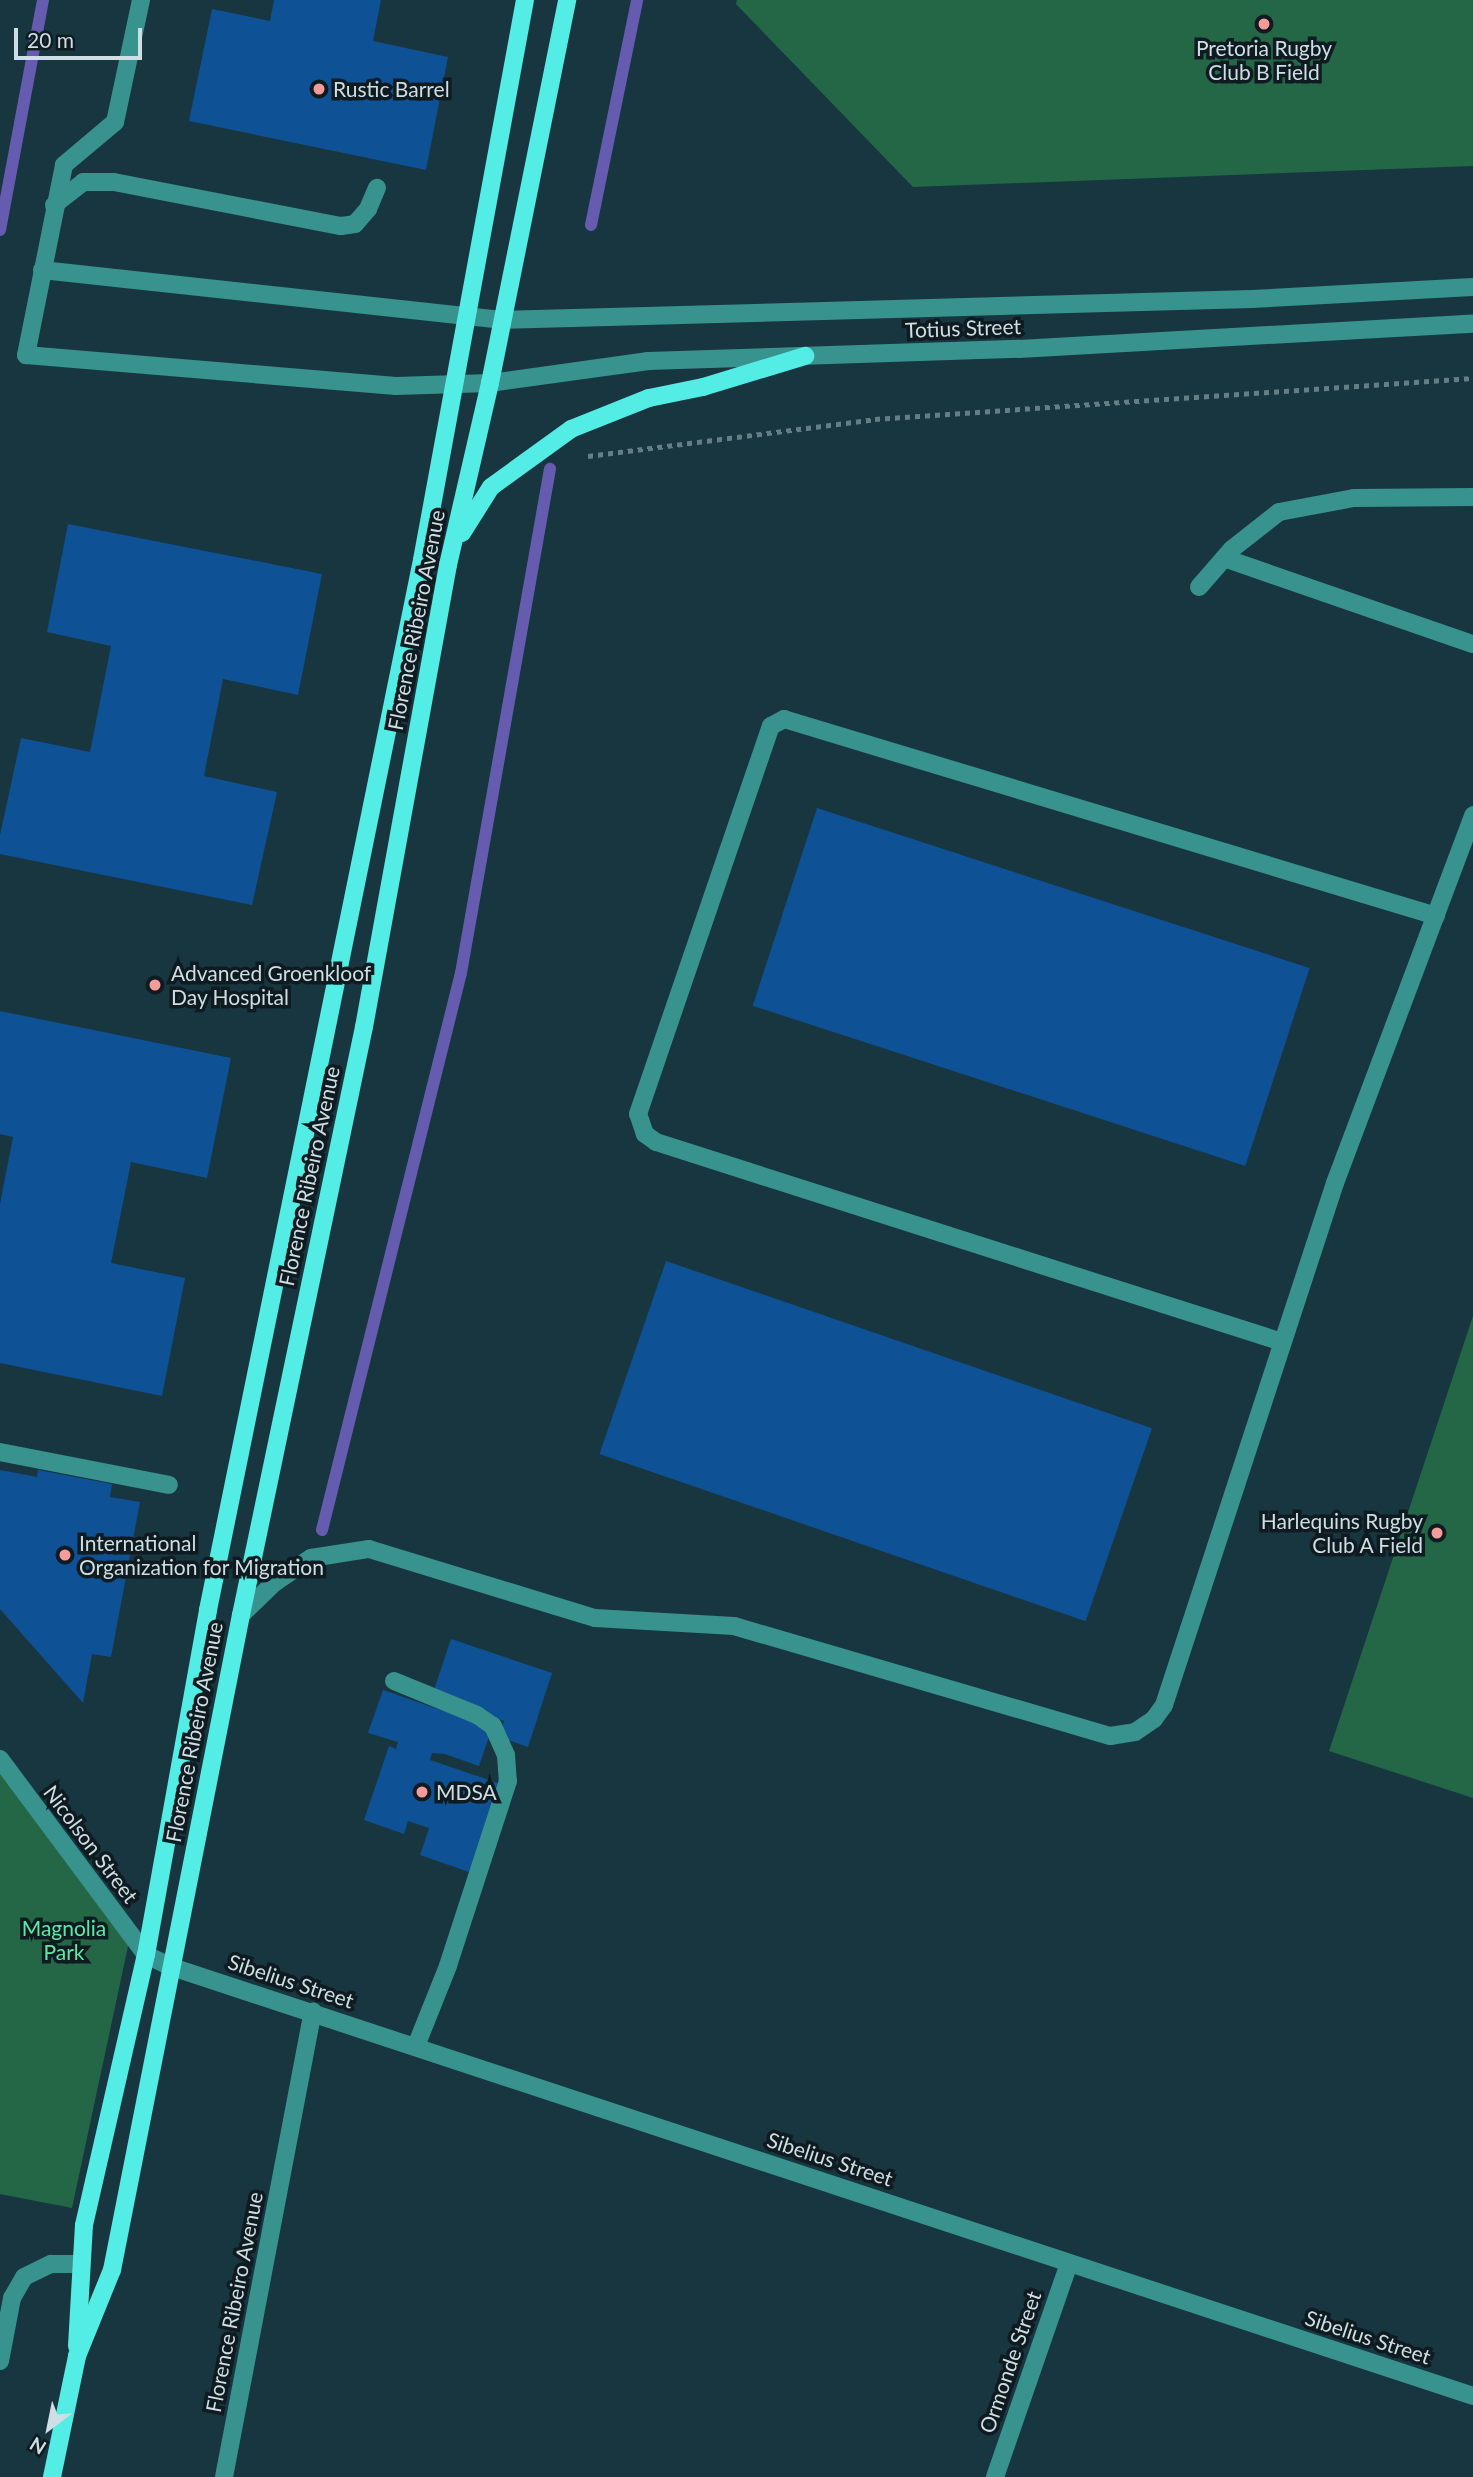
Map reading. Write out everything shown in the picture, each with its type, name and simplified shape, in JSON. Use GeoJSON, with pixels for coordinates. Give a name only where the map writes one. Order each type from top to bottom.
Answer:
{"type":"FeatureCollection","features":[{"type":"Feature","properties":{"kind":"main road","name":"Florence Ribeiro Avenue"},"geometry":{"type":"LineString","coordinates":[[52,2477],[77,2356],[79,2264],[146,1955],[214,1583],[468,317],[525,0]]}},
{"type":"Feature","properties":{"kind":"main road","name":"Florence Ribeiro Avenue"},"geometry":{"type":"LineString","coordinates":[[77,2356],[112,2270],[240,1615],[364,1027],[448,565],[490,383],[567,0]]}},
{"type":"Feature","properties":{"kind":"main road"},"geometry":{"type":"LineString","coordinates":[[448,565],[466,525],[491,486],[570,429],[649,398],[703,387],[805,356]]}},
{"type":"Feature","properties":{"kind":"street"},"geometry":{"type":"LineString","coordinates":[[41,270],[64,165],[115,122],[141,0]]}},
{"type":"Feature","properties":{"kind":"street"},"geometry":{"type":"LineString","coordinates":[[54,205],[83,182],[114,182],[341,226],[355,224],[368,209],[377,188]]}},
{"type":"Feature","properties":{"kind":"street","name":"Totius Street"},"geometry":{"type":"LineString","coordinates":[[1473,287],[1252,299],[501,320],[41,270],[26,355],[396,386],[490,383],[648,360],[1018,349],[1473,324]]}},
{"type":"Feature","properties":{"kind":"street"},"geometry":{"type":"LineString","coordinates":[[1199,587],[1224,558],[1279,512],[1316,503],[1473,498]]}},
{"type":"Feature","properties":{"kind":"street"},"geometry":{"type":"LineString","coordinates":[[1224,558],[1473,644]]}},
{"type":"Feature","properties":{"kind":"street"},"geometry":{"type":"LineString","coordinates":[[1282,1342],[670,1146],[645,1134],[638,1114],[771,726],[784,719],[1436,916]]}},
{"type":"Feature","properties":{"kind":"street"},"geometry":{"type":"LineString","coordinates":[[240,1615],[274,1583],[311,1558],[369,1549],[595,1618],[734,1626],[1110,1736],[1135,1732],[1154,1719],[1164,1705],[1335,1183],[1473,815]]}},
{"type":"Feature","properties":{"kind":"street"},"geometry":{"type":"LineString","coordinates":[[0,1452],[169,1485]]}},
{"type":"Feature","properties":{"kind":"street"},"geometry":{"type":"LineString","coordinates":[[394,1681],[477,1715],[493,1726],[506,1755],[508,1781],[448,1966],[416,2046]]}},
{"type":"Feature","properties":{"kind":"street","name":"Nicolson Street"},"geometry":{"type":"LineString","coordinates":[[0,1759],[146,1955]]}},
{"type":"Feature","properties":{"kind":"street","name":"Sibelius Street"},"geometry":{"type":"LineString","coordinates":[[146,1955],[172,1967],[313,2011],[1473,2396]]}},
{"type":"Feature","properties":{"kind":"street","name":"Florence Ribeiro Avenue"},"geometry":{"type":"LineString","coordinates":[[224,2477],[313,2011]]}},
{"type":"Feature","properties":{"kind":"street","name":"Ormonde Street"},"geometry":{"type":"LineString","coordinates":[[995,2477],[1069,2263]]}},
{"type":"Feature","properties":{"kind":"street"},"geometry":{"type":"LineString","coordinates":[[0,2361],[12,2298],[24,2277],[51,2264],[79,2264]]}},
{"type":"Feature","properties":{"kind":"path"},"geometry":{"type":"LineString","coordinates":[[570,429],[580,449],[591,459],[875,419],[1473,378]]}},
{"type":"Feature","properties":{"kind":"green space"},"geometry":{"type":"Polygon","coordinates":[[[737,0],[1473,0],[1473,166],[913,187],[736,4],[737,0]]]}},
{"type":"Feature","properties":{"kind":"green space","name":"Harlequins Rugby Club A Field"},"geometry":{"type":"Polygon","coordinates":[[[1473,1316],[1473,1798],[1329,1751],[1473,1316]]]}},
{"type":"Feature","properties":{"kind":"green space","name":"Magnolia Park"},"geometry":{"type":"Polygon","coordinates":[[[0,1763],[133,1923],[72,2208],[0,2194],[0,1763]]]}},
{"type":"Feature","properties":{"kind":"building","name":"Rustic Barrel"},"geometry":{"type":"Polygon","coordinates":[[[274,0],[381,0],[373,41],[448,57],[426,170],[189,121],[212,9],[270,21],[274,0]]]}},
{"type":"Feature","properties":{"kind":"building"},"geometry":{"type":"Polygon","coordinates":[[[68,524],[322,574],[298,695],[223,679],[204,776],[277,792],[252,905],[0,854],[0,835],[21,738],[90,752],[111,646],[47,632],[68,524]]]}},
{"type":"Feature","properties":{"kind":"building"},"geometry":{"type":"Polygon","coordinates":[[[817,808],[1310,968],[1245,1166],[753,1006],[817,808]]]}},
{"type":"Feature","properties":{"kind":"building"},"geometry":{"type":"Polygon","coordinates":[[[0,1011],[231,1058],[207,1178],[131,1162],[111,1263],[185,1278],[162,1396],[0,1363],[0,1204],[13,1137],[0,1134],[0,1011]]]}},
{"type":"Feature","properties":{"kind":"building"},"geometry":{"type":"Polygon","coordinates":[[[666,1261],[1152,1428],[1086,1621],[600,1454],[666,1261]]]}},
{"type":"Feature","properties":{"kind":"building","name":"International Organization for Migration"},"geometry":{"type":"Polygon","coordinates":[[[0,1470],[37,1477],[38,1470],[112,1484],[110,1497],[140,1502],[111,1657],[92,1654],[83,1703],[0,1609],[0,1470]]]}},
{"type":"Feature","properties":{"kind":"building"},"geometry":{"type":"Polygon","coordinates":[[[451,1639],[552,1673],[528,1747],[499,1737],[504,1721],[459,1706],[462,1699],[434,1690],[451,1639]]]}},
{"type":"Feature","properties":{"kind":"building"},"geometry":{"type":"Polygon","coordinates":[[[383,1690],[492,1728],[479,1766],[445,1754],[432,1753],[430,1760],[501,1784],[472,1873],[420,1855],[429,1828],[408,1821],[404,1834],[364,1820],[389,1746],[396,1749],[398,1742],[368,1733],[383,1690]]]}},
{"type":"Feature","properties":{"kind":"waterway"},"geometry":{"type":"LineString","coordinates":[[0,230],[43,0]]}},
{"type":"Feature","properties":{"kind":"waterway"},"geometry":{"type":"LineString","coordinates":[[591,225],[637,0]]}},
{"type":"Feature","properties":{"kind":"waterway"},"geometry":{"type":"LineString","coordinates":[[322,1530],[461,973],[550,469]]}},
{"type":"Feature","properties":{"kind":"place","name":"Pretoria Rugby Club B Field"},"geometry":{"type":"Point","coordinates":[1264,24]}},
{"type":"Feature","properties":{"kind":"place","name":"Rustic Barrel"},"geometry":{"type":"Point","coordinates":[319,89]}},
{"type":"Feature","properties":{"kind":"place","name":"Advanced Groenkloof Day Hospital"},"geometry":{"type":"Point","coordinates":[155,985]}},
{"type":"Feature","properties":{"kind":"place","name":"Harlequins Rugby Club A Field"},"geometry":{"type":"Point","coordinates":[1437,1533]}},
{"type":"Feature","properties":{"kind":"place","name":"International Organization for Migration"},"geometry":{"type":"Point","coordinates":[65,1555]}},
{"type":"Feature","properties":{"kind":"place","name":"MDSA"},"geometry":{"type":"Point","coordinates":[422,1792]}}]}
